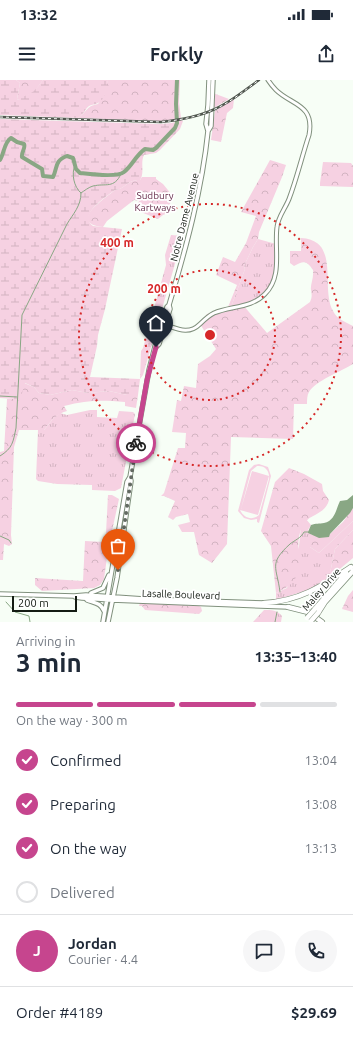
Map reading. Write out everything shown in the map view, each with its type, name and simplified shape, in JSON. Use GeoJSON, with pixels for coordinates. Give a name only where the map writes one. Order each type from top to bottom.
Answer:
{"type":"FeatureCollection","features":[{"type":"Feature","properties":{"kind":"highway","name":"Maley Drive"},"geometry":{"type":"LineString","coordinates":[[316,611],[352,569]]}},
{"type":"Feature","properties":{"kind":"highway","name":"Maley Drive"},"geometry":{"type":"LineString","coordinates":[[308,621],[352,569]]}},
{"type":"Feature","properties":{"kind":"highway"},"geometry":{"type":"LineString","coordinates":[[264,603],[294,598],[312,592],[352,569]]}},
{"type":"Feature","properties":{"kind":"highway"},"geometry":{"type":"LineString","coordinates":[[288,607],[308,612],[322,622]]}},
{"type":"Feature","properties":{"kind":"main road","name":"Notre Dame Avenue"},"geometry":{"type":"LineString","coordinates":[[208,131],[206,124],[209,80]]}},
{"type":"Feature","properties":{"kind":"main road","name":"Notre Dame Avenue"},"geometry":{"type":"LineString","coordinates":[[103,622],[127,482],[130,477],[147,380],[156,342],[163,324],[167,307],[169,305],[195,210],[203,170],[208,131],[211,126],[213,80]]}},
{"type":"Feature","properties":{"kind":"main road","name":"Notre Dame Avenue"},"geometry":{"type":"LineString","coordinates":[[108,622],[132,481],[130,477]]}},
{"type":"Feature","properties":{"kind":"main road"},"geometry":{"type":"LineString","coordinates":[[85,596],[102,588],[106,584],[112,567]]}},
{"type":"Feature","properties":{"kind":"main road","name":"Lasalle Boulevard"},"geometry":{"type":"LineString","coordinates":[[0,594],[264,603]]}},
{"type":"Feature","properties":{"kind":"main road"},"geometry":{"type":"LineString","coordinates":[[85,596],[102,606],[104,612]]}},
{"type":"Feature","properties":{"kind":"main road","name":"Lasalle Boulevard"},"geometry":{"type":"LineString","coordinates":[[113,598],[288,607]]}},
{"type":"Feature","properties":{"kind":"street"},"geometry":{"type":"LineString","coordinates":[[163,324],[181,330],[191,331],[211,314],[249,304],[260,299],[274,282],[278,223],[290,194],[310,135],[310,127],[309,118],[304,110],[298,104],[276,90],[268,80]]}},
{"type":"Feature","properties":{"kind":"green space"},"geometry":{"type":"Polygon","coordinates":[[[0,80],[16,80],[20,83],[17,99],[19,100],[21,97],[34,91],[43,80],[108,80],[102,99],[97,104],[89,106],[78,118],[0,115],[0,80]]]}},
{"type":"Feature","properties":{"kind":"green space"},"geometry":{"type":"Polygon","coordinates":[[[16,80],[43,80],[34,92],[19,100],[17,99],[20,83],[16,80]]]}},
{"type":"Feature","properties":{"kind":"green space"},"geometry":{"type":"Polygon","coordinates":[[[108,80],[180,80],[180,120],[160,121],[78,118],[89,107],[98,104],[104,95],[108,80]]]}},
{"type":"Feature","properties":{"kind":"green space"},"geometry":{"type":"Polygon","coordinates":[[[213,93],[229,99],[212,109],[213,93]]]}},
{"type":"Feature","properties":{"kind":"green space"},"geometry":{"type":"Polygon","coordinates":[[[234,99],[233,108],[227,113],[221,142],[211,140],[215,111],[234,99]]]}},
{"type":"Feature","properties":{"kind":"green space"},"geometry":{"type":"Polygon","coordinates":[[[0,119],[160,124],[172,123],[180,120],[183,121],[180,129],[160,150],[156,153],[144,155],[140,180],[132,181],[122,188],[115,190],[95,206],[89,217],[89,222],[93,226],[122,229],[90,377],[140,379],[138,395],[127,395],[109,391],[88,393],[72,390],[50,395],[39,393],[34,387],[25,383],[21,397],[15,399],[0,398],[0,119]]]}},
{"type":"Feature","properties":{"kind":"green space"},"geometry":{"type":"Polygon","coordinates":[[[270,160],[286,165],[259,232],[258,239],[244,266],[245,269],[231,307],[243,305],[267,333],[310,302],[312,296],[311,288],[313,270],[305,262],[294,266],[290,263],[290,251],[301,251],[301,238],[313,241],[321,247],[325,256],[328,290],[333,311],[344,322],[353,326],[353,364],[323,380],[312,388],[308,395],[307,404],[294,404],[293,439],[231,437],[227,544],[212,563],[199,555],[194,532],[182,532],[178,525],[190,522],[188,514],[176,517],[173,520],[168,517],[175,501],[161,496],[164,493],[178,448],[185,448],[186,433],[172,432],[177,400],[181,401],[184,386],[196,388],[198,364],[210,356],[216,349],[200,324],[207,314],[228,307],[237,285],[216,275],[223,257],[235,262],[246,243],[256,216],[241,212],[270,160]]]}},
{"type":"Feature","properties":{"kind":"green space"},"geometry":{"type":"Polygon","coordinates":[[[323,162],[351,163],[353,166],[353,187],[320,186],[323,162]]]}},
{"type":"Feature","properties":{"kind":"green space","name":"Sudbury Kartways"},"geometry":{"type":"Polygon","coordinates":[[[142,177],[156,177],[156,179],[163,184],[172,195],[168,213],[158,219],[136,210],[139,201],[134,200],[107,221],[103,227],[93,225],[88,221],[88,216],[91,210],[103,199],[115,190],[122,188],[132,181],[140,180],[142,177]]]}},
{"type":"Feature","properties":{"kind":"green space"},"geometry":{"type":"Polygon","coordinates":[[[171,235],[183,236],[143,375],[140,379],[141,351],[166,265],[165,255],[171,235]]]}},
{"type":"Feature","properties":{"kind":"green space"},"geometry":{"type":"Polygon","coordinates":[[[258,239],[276,244],[274,276],[268,290],[262,296],[253,302],[231,307],[245,269],[244,266],[258,239]]]}},
{"type":"Feature","properties":{"kind":"green space"},"geometry":{"type":"Polygon","coordinates":[[[24,383],[34,387],[39,393],[50,395],[72,390],[88,393],[109,391],[127,395],[138,395],[136,408],[125,406],[125,402],[101,401],[64,406],[67,411],[57,416],[44,430],[19,430],[14,447],[12,544],[9,546],[4,544],[3,560],[0,560],[0,452],[4,451],[7,399],[15,399],[24,383]]]}},
{"type":"Feature","properties":{"kind":"green space"},"geometry":{"type":"Polygon","coordinates":[[[97,410],[97,417],[117,418],[119,411],[133,412],[135,414],[121,488],[115,491],[92,490],[92,485],[57,484],[38,481],[36,479],[38,430],[44,430],[60,413],[67,415],[97,410]]]}},
{"type":"Feature","properties":{"kind":"green space"},"geometry":{"type":"Polygon","coordinates":[[[259,464],[268,467],[271,476],[259,523],[257,522],[257,519],[251,520],[244,518],[238,511],[249,470],[254,465],[259,464]],[[257,466],[251,471],[241,509],[252,471],[269,476],[269,473],[262,466],[257,466]],[[269,476],[258,515],[240,510],[246,517],[254,518],[259,515],[269,476]]]}},
{"type":"Feature","properties":{"kind":"green space"},"geometry":{"type":"Polygon","coordinates":[[[289,468],[322,484],[323,491],[329,500],[324,509],[308,519],[302,527],[298,546],[298,572],[295,579],[288,586],[276,593],[271,546],[261,531],[275,482],[289,468]]]}},
{"type":"Feature","properties":{"kind":"green space"},"geometry":{"type":"Polygon","coordinates":[[[108,495],[112,495],[119,499],[112,531],[106,533],[108,495]]]}},
{"type":"Feature","properties":{"kind":"green space"},"geometry":{"type":"Polygon","coordinates":[[[353,508],[353,521],[319,553],[310,547],[310,533],[312,535],[330,534],[343,522],[353,508]]]}},
{"type":"Feature","properties":{"kind":"green space"},"geometry":{"type":"Polygon","coordinates":[[[306,519],[311,525],[308,530],[310,533],[310,547],[319,553],[353,521],[353,530],[335,549],[329,578],[308,590],[276,600],[276,593],[287,588],[299,546],[301,527],[306,519]]]}},
{"type":"Feature","properties":{"kind":"green space"},"geometry":{"type":"Polygon","coordinates":[[[353,530],[353,558],[329,578],[335,549],[353,530]]]}},
{"type":"Feature","properties":{"kind":"green space"},"geometry":{"type":"Polygon","coordinates":[[[85,541],[109,543],[104,579],[100,585],[94,588],[42,591],[35,585],[35,578],[83,581],[85,541]]]}},
{"type":"Feature","properties":{"kind":"green space"},"geometry":{"type":"Polygon","coordinates":[[[353,590],[353,612],[342,609],[348,596],[353,590]]]}},
{"type":"Feature","properties":{"kind":"green space"},"geometry":{"type":"Polygon","coordinates":[[[140,603],[199,606],[201,607],[202,611],[199,614],[145,610],[142,606],[139,606],[140,603]]]}},
{"type":"Feature","properties":{"kind":"green space"},"geometry":{"type":"Polygon","coordinates":[[[264,610],[276,611],[282,616],[281,622],[253,622],[264,610]]]}},
{"type":"Feature","properties":{"kind":"shaded area"},"geometry":{"type":"Polygon","coordinates":[[[353,495],[353,508],[329,537],[319,538],[308,533],[311,525],[328,522],[331,520],[340,501],[347,500],[353,495]]]}},
{"type":"Feature","properties":{"kind":"waterway"},"geometry":{"type":"LineString","coordinates":[[0,160],[5,145],[11,138],[24,144],[22,157],[42,169],[43,176],[53,177],[58,162],[67,156],[73,158],[76,169],[80,173],[103,175],[120,174],[127,170],[142,151],[145,149],[153,150],[156,148],[175,128],[177,123],[177,80]]}},
{"type":"Feature","properties":{"kind":"waterway"},"geometry":{"type":"LineString","coordinates":[[0,456],[8,450],[12,444],[16,428],[22,315],[67,224],[80,202],[81,193],[75,184],[73,176],[75,165]]}},
{"type":"Feature","properties":{"kind":"waterway"},"geometry":{"type":"LineString","coordinates":[[81,193],[93,186],[112,184],[116,182],[121,174]]}},
{"type":"Feature","properties":{"kind":"waterway"},"geometry":{"type":"LineString","coordinates":[[0,396],[17,397]]}},
{"type":"Feature","properties":{"kind":"waterway"},"geometry":{"type":"LineString","coordinates":[[280,592],[276,571],[276,561],[290,544],[304,532],[308,532]]}},
{"type":"Feature","properties":{"kind":"waterway"},"geometry":{"type":"LineString","coordinates":[[0,536],[9,540],[11,543]]}},
{"type":"Feature","properties":{"kind":"waterway"},"geometry":{"type":"LineString","coordinates":[[6,602],[15,612],[29,616],[30,622]]}},
{"type":"Feature","properties":{"kind":"waterway"},"geometry":{"type":"LineString","coordinates":[[275,622],[277,612]]}},
{"type":"Feature","properties":{"kind":"railway"},"geometry":{"type":"LineString","coordinates":[[0,117],[161,122],[209,112],[232,99],[259,80]]}},
{"type":"Feature","properties":{"kind":"way so far"},"geometry":{"type":"LineString","coordinates":[[118,570],[132,481],[130,477],[136,443]]}},
{"type":"Feature","properties":{"kind":"route"},"geometry":{"type":"LineString","coordinates":[[136,443],[149,370],[156,347]]}}]}
